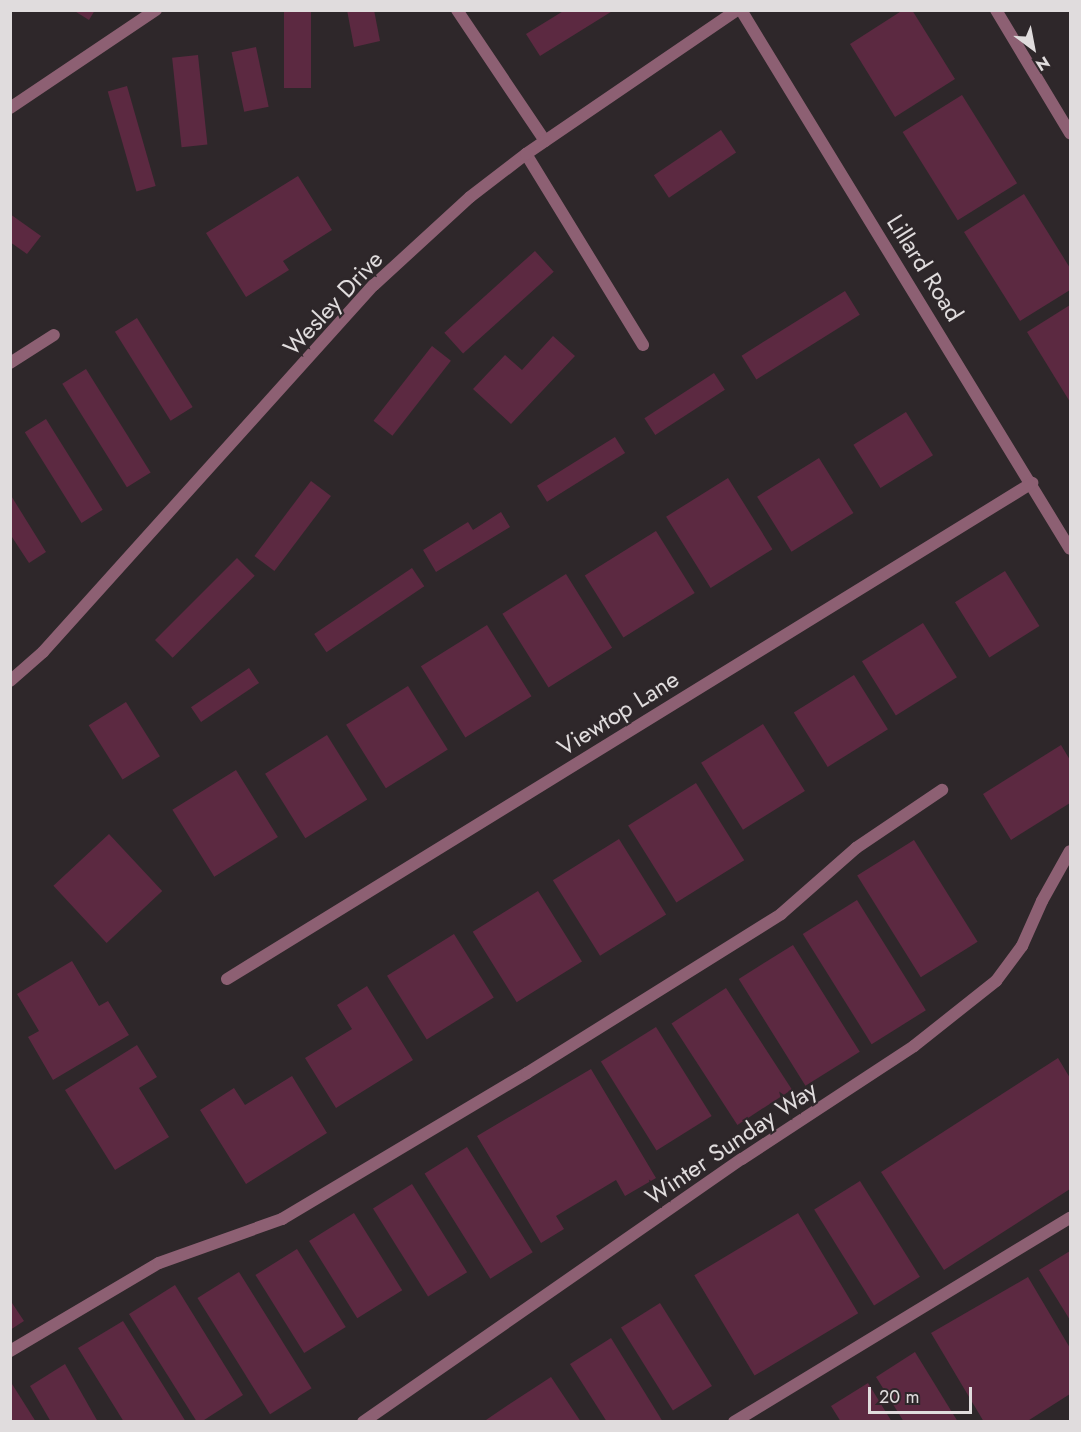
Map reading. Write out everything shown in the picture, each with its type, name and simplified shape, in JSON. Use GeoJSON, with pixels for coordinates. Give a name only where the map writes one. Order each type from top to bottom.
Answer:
{"type":"FeatureCollection","features":[{"type":"Feature","properties":{"kind":"street"},"geometry":{"type":"LineString","coordinates":[[10,108],[156,10]]}},
{"type":"Feature","properties":{"kind":"street"},"geometry":{"type":"LineString","coordinates":[[457,10],[544,141]]}},
{"type":"Feature","properties":{"kind":"street","name":"Wesley Drive"},"geometry":{"type":"LineString","coordinates":[[10,681],[43,652],[374,285],[470,197],[526,154],[739,10]]}},
{"type":"Feature","properties":{"kind":"street","name":"Lillard Road"},"geometry":{"type":"LineString","coordinates":[[739,10],[1071,549]]}},
{"type":"Feature","properties":{"kind":"street"},"geometry":{"type":"LineString","coordinates":[[996,10],[1071,133]]}},
{"type":"Feature","properties":{"kind":"street"},"geometry":{"type":"LineString","coordinates":[[526,154],[643,345]]}},
{"type":"Feature","properties":{"kind":"street"},"geometry":{"type":"LineString","coordinates":[[10,363],[54,335]]}},
{"type":"Feature","properties":{"kind":"street","name":"Viewtop Lane"},"geometry":{"type":"LineString","coordinates":[[227,980],[1032,483]]}},
{"type":"Feature","properties":{"kind":"street"},"geometry":{"type":"LineString","coordinates":[[10,1351],[159,1263],[282,1219],[527,1073],[781,914],[856,848],[942,790]]}},
{"type":"Feature","properties":{"kind":"street","name":"Winter Sunday Way"},"geometry":{"type":"LineString","coordinates":[[367,1420],[742,1159],[914,1046],[996,981],[1022,946],[1042,901],[1071,851]]}},
{"type":"Feature","properties":{"kind":"street"},"geometry":{"type":"LineString","coordinates":[[734,1422],[1071,1218]]}},
{"type":"Feature","properties":{"kind":"building"},"geometry":{"type":"Polygon","coordinates":[[[73,10],[95,10],[89,20],[73,10]]]}},
{"type":"Feature","properties":{"kind":"building"},"geometry":{"type":"Polygon","coordinates":[[[284,10],[311,10],[311,88],[284,88],[284,10]]]}},
{"type":"Feature","properties":{"kind":"building"},"geometry":{"type":"Polygon","coordinates":[[[347,10],[374,10],[380,41],[354,47],[347,10]]]}},
{"type":"Feature","properties":{"kind":"building"},"geometry":{"type":"Polygon","coordinates":[[[565,10],[614,10],[540,56],[526,34],[565,10]]]}},
{"type":"Feature","properties":{"kind":"building"},"geometry":{"type":"Polygon","coordinates":[[[903,10],[912,10],[955,79],[895,117],[850,44],[903,10]]]}},
{"type":"Feature","properties":{"kind":"building"},"geometry":{"type":"Polygon","coordinates":[[[256,47],[269,107],[244,112],[232,52],[256,47]]]}},
{"type":"Feature","properties":{"kind":"building"},"geometry":{"type":"Polygon","coordinates":[[[198,55],[207,145],[182,147],[172,58],[198,55]]]}},
{"type":"Feature","properties":{"kind":"building"},"geometry":{"type":"Polygon","coordinates":[[[127,86],[156,186],[136,191],[108,92],[127,86]]]}},
{"type":"Feature","properties":{"kind":"building"},"geometry":{"type":"Polygon","coordinates":[[[962,95],[1017,183],[958,220],[903,132],[962,95]]]}},
{"type":"Feature","properties":{"kind":"building"},"geometry":{"type":"Polygon","coordinates":[[[721,130],[736,152],[669,198],[654,175],[721,130]]]}},
{"type":"Feature","properties":{"kind":"building"},"geometry":{"type":"Polygon","coordinates":[[[298,176],[332,230],[283,261],[289,270],[246,297],[206,233],[298,176]]]}},
{"type":"Feature","properties":{"kind":"building"},"geometry":{"type":"Polygon","coordinates":[[[1024,194],[1070,268],[1070,290],[1020,321],[964,232],[1024,194]]]}},
{"type":"Feature","properties":{"kind":"building"},"geometry":{"type":"Polygon","coordinates":[[[10,214],[41,236],[27,254],[10,242],[10,214]]]}},
{"type":"Feature","properties":{"kind":"building"},"geometry":{"type":"Polygon","coordinates":[[[535,251],[554,272],[463,353],[444,333],[535,251]]]}},
{"type":"Feature","properties":{"kind":"building"},"geometry":{"type":"Polygon","coordinates":[[[845,291],[860,315],[756,379],[742,356],[845,291]]]}},
{"type":"Feature","properties":{"kind":"building"},"geometry":{"type":"Polygon","coordinates":[[[1070,305],[1070,402],[1027,332],[1070,305]]]}},
{"type":"Feature","properties":{"kind":"building"},"geometry":{"type":"Polygon","coordinates":[[[137,318],[193,407],[171,421],[115,332],[137,318]]]}},
{"type":"Feature","properties":{"kind":"building"},"geometry":{"type":"Polygon","coordinates":[[[553,336],[575,356],[511,424],[473,389],[505,355],[522,370],[553,336]]]}},
{"type":"Feature","properties":{"kind":"building"},"geometry":{"type":"Polygon","coordinates":[[[432,346],[451,361],[392,436],[374,421],[432,346]]]}},
{"type":"Feature","properties":{"kind":"building"},"geometry":{"type":"Polygon","coordinates":[[[86,369],[151,472],[127,487],[62,384],[86,369]]]}},
{"type":"Feature","properties":{"kind":"building"},"geometry":{"type":"Polygon","coordinates":[[[714,373],[725,390],[655,435],[644,418],[714,373]]]}},
{"type":"Feature","properties":{"kind":"building"},"geometry":{"type":"Polygon","coordinates":[[[906,412],[933,455],[880,488],[853,445],[906,412]]]}},
{"type":"Feature","properties":{"kind":"building"},"geometry":{"type":"Polygon","coordinates":[[[46,419],[103,510],[82,523],[25,432],[46,419]]]}},
{"type":"Feature","properties":{"kind":"building"},"geometry":{"type":"Polygon","coordinates":[[[615,437],[625,453],[547,502],[537,486],[615,437]]]}},
{"type":"Feature","properties":{"kind":"building"},"geometry":{"type":"Polygon","coordinates":[[[819,458],[853,513],[792,552],[757,497],[819,458]]]}},
{"type":"Feature","properties":{"kind":"building"},"geometry":{"type":"Polygon","coordinates":[[[728,478],[773,549],[711,588],[666,517],[728,478]]]}},
{"type":"Feature","properties":{"kind":"building"},"geometry":{"type":"Polygon","coordinates":[[[311,481],[331,496],[274,571],[254,556],[311,481]]]}},
{"type":"Feature","properties":{"kind":"building"},"geometry":{"type":"Polygon","coordinates":[[[10,494],[46,552],[29,563],[10,534],[10,494]]]}},
{"type":"Feature","properties":{"kind":"building"},"geometry":{"type":"Polygon","coordinates":[[[501,512],[510,527],[436,572],[423,550],[468,522],[473,530],[501,512]]]}},
{"type":"Feature","properties":{"kind":"building"},"geometry":{"type":"Polygon","coordinates":[[[656,531],[695,593],[623,637],[585,576],[656,531]]]}},
{"type":"Feature","properties":{"kind":"building"},"geometry":{"type":"Polygon","coordinates":[[[237,558],[255,576],[173,658],[155,640],[237,558]]]}},
{"type":"Feature","properties":{"kind":"building"},"geometry":{"type":"Polygon","coordinates":[[[412,568],[424,586],[326,652],[314,634],[412,568]]]}},
{"type":"Feature","properties":{"kind":"building"},"geometry":{"type":"Polygon","coordinates":[[[1005,571],[1039,626],[989,657],[955,602],[1005,571]]]}},
{"type":"Feature","properties":{"kind":"building"},"geometry":{"type":"Polygon","coordinates":[[[566,574],[612,648],[548,688],[502,614],[566,574]]]}},
{"type":"Feature","properties":{"kind":"building"},"geometry":{"type":"Polygon","coordinates":[[[923,623],[957,677],[896,715],[862,661],[923,623]]]}},
{"type":"Feature","properties":{"kind":"building"},"geometry":{"type":"Polygon","coordinates":[[[487,625],[532,696],[465,738],[421,666],[487,625]]]}},
{"type":"Feature","properties":{"kind":"building"},"geometry":{"type":"Polygon","coordinates":[[[249,668],[259,683],[201,722],[191,707],[249,668]]]}},
{"type":"Feature","properties":{"kind":"building"},"geometry":{"type":"Polygon","coordinates":[[[854,675],[888,729],[828,767],[794,713],[854,675]]]}},
{"type":"Feature","properties":{"kind":"building"},"geometry":{"type":"Polygon","coordinates":[[[408,686],[448,750],[386,788],[346,725],[408,686]]]}},
{"type":"Feature","properties":{"kind":"building"},"geometry":{"type":"Polygon","coordinates":[[[126,702],[160,756],[123,780],[89,725],[126,702]]]}},
{"type":"Feature","properties":{"kind":"building"},"geometry":{"type":"Polygon","coordinates":[[[763,724],[805,791],[743,830],[701,763],[763,724]]]}},
{"type":"Feature","properties":{"kind":"building"},"geometry":{"type":"Polygon","coordinates":[[[327,735],[367,799],[305,838],[265,774],[327,735]]]}},
{"type":"Feature","properties":{"kind":"building"},"geometry":{"type":"Polygon","coordinates":[[[1061,745],[1070,760],[1070,803],[1011,840],[983,794],[1061,745]]]}},
{"type":"Feature","properties":{"kind":"building"},"geometry":{"type":"Polygon","coordinates":[[[236,770],[278,837],[214,877],[172,810],[236,770]]]}},
{"type":"Feature","properties":{"kind":"building"},"geometry":{"type":"Polygon","coordinates":[[[696,783],[744,860],[676,903],[628,825],[696,783]]]}},
{"type":"Feature","properties":{"kind":"building"},"geometry":{"type":"Polygon","coordinates":[[[109,834],[162,891],[107,943],[53,886],[109,834]]]}},
{"type":"Feature","properties":{"kind":"building"},"geometry":{"type":"Polygon","coordinates":[[[619,839],[666,914],[600,956],[553,880],[619,839]]]}},
{"type":"Feature","properties":{"kind":"building"},"geometry":{"type":"Polygon","coordinates":[[[914,840],[978,942],[921,977],[857,876],[914,840]]]}},
{"type":"Feature","properties":{"kind":"building"},"geometry":{"type":"Polygon","coordinates":[[[538,891],[582,961],[517,1002],[473,932],[538,891]]]}},
{"type":"Feature","properties":{"kind":"building"},"geometry":{"type":"Polygon","coordinates":[[[857,900],[926,1010],[872,1044],[803,934],[857,900]]]}},
{"type":"Feature","properties":{"kind":"building"},"geometry":{"type":"Polygon","coordinates":[[[454,934],[494,998],[427,1039],[387,976],[454,934]]]}},
{"type":"Feature","properties":{"kind":"building"},"geometry":{"type":"Polygon","coordinates":[[[793,945],[860,1052],[805,1086],[739,979],[793,945]]]}},
{"type":"Feature","properties":{"kind":"building"},"geometry":{"type":"Polygon","coordinates":[[[72,961],[99,1006],[108,1001],[129,1035],[53,1080],[28,1037],[39,1031],[17,994],[72,961]]]}},
{"type":"Feature","properties":{"kind":"building"},"geometry":{"type":"Polygon","coordinates":[[[367,986],[413,1060],[336,1108],[305,1058],[352,1029],[337,1005],[367,986]]]}},
{"type":"Feature","properties":{"kind":"building"},"geometry":{"type":"Polygon","coordinates":[[[726,988],[792,1089],[737,1125],[671,1023],[726,988]]]}},
{"type":"Feature","properties":{"kind":"building"},"geometry":{"type":"Polygon","coordinates":[[[656,1027],[712,1116],[657,1150],[601,1061],[656,1027]]]}},
{"type":"Feature","properties":{"kind":"building"},"geometry":{"type":"Polygon","coordinates":[[[137,1045],[157,1077],[139,1088],[169,1137],[115,1170],[65,1090],[137,1045]]]}},
{"type":"Feature","properties":{"kind":"building"},"geometry":{"type":"Polygon","coordinates":[[[1058,1058],[1070,1078],[1070,1189],[944,1270],[881,1172],[1058,1058]]]}},
{"type":"Feature","properties":{"kind":"building"},"geometry":{"type":"Polygon","coordinates":[[[591,1069],[656,1178],[625,1196],[616,1180],[556,1216],[564,1229],[541,1243],[477,1136],[591,1069]]]}},
{"type":"Feature","properties":{"kind":"building"},"geometry":{"type":"Polygon","coordinates":[[[292,1076],[327,1133],[246,1184],[200,1110],[234,1088],[245,1105],[292,1076]]]}},
{"type":"Feature","properties":{"kind":"building"},"geometry":{"type":"Polygon","coordinates":[[[467,1147],[533,1252],[490,1279],[425,1173],[467,1147]]]}},
{"type":"Feature","properties":{"kind":"building"},"geometry":{"type":"Polygon","coordinates":[[[860,1181],[920,1277],[874,1305],[814,1210],[860,1181]]]}},
{"type":"Feature","properties":{"kind":"building"},"geometry":{"type":"Polygon","coordinates":[[[412,1184],[467,1272],[428,1297],[373,1208],[412,1184]]]}},
{"type":"Feature","properties":{"kind":"building"},"geometry":{"type":"Polygon","coordinates":[[[354,1213],[402,1290],[357,1318],[309,1241],[354,1213]]]}},
{"type":"Feature","properties":{"kind":"building"},"geometry":{"type":"Polygon","coordinates":[[[798,1213],[858,1313],[755,1376],[694,1275],[798,1213]]]}},
{"type":"Feature","properties":{"kind":"building"},"geometry":{"type":"Polygon","coordinates":[[[297,1249],[346,1327],[304,1353],[255,1275],[297,1249]]]}},
{"type":"Feature","properties":{"kind":"building"},"geometry":{"type":"Polygon","coordinates":[[[1070,1251],[1070,1320],[1039,1270],[1070,1251]]]}},
{"type":"Feature","properties":{"kind":"building"},"geometry":{"type":"Polygon","coordinates":[[[239,1272],[312,1388],[270,1414],[197,1298],[239,1272]]]}},
{"type":"Feature","properties":{"kind":"building"},"geometry":{"type":"Polygon","coordinates":[[[1028,1277],[1070,1348],[1070,1394],[1026,1422],[984,1422],[931,1333],[1028,1277]]]}},
{"type":"Feature","properties":{"kind":"building"},"geometry":{"type":"Polygon","coordinates":[[[175,1285],[243,1395],[201,1422],[197,1422],[129,1314],[175,1285]]]}},
{"type":"Feature","properties":{"kind":"building"},"geometry":{"type":"Polygon","coordinates":[[[10,1300],[24,1321],[10,1330],[10,1300]]]}},
{"type":"Feature","properties":{"kind":"building"},"geometry":{"type":"Polygon","coordinates":[[[660,1303],[712,1386],[673,1410],[621,1327],[660,1303]]]}},
{"type":"Feature","properties":{"kind":"building"},"geometry":{"type":"Polygon","coordinates":[[[123,1321],[186,1422],[124,1422],[78,1348],[123,1321]]]}},
{"type":"Feature","properties":{"kind":"building"},"geometry":{"type":"Polygon","coordinates":[[[611,1338],[663,1422],[607,1422],[570,1364],[611,1338]]]}},
{"type":"Feature","properties":{"kind":"building"},"geometry":{"type":"Polygon","coordinates":[[[915,1352],[958,1422],[904,1422],[876,1377],[915,1352]]]}},
{"type":"Feature","properties":{"kind":"building"},"geometry":{"type":"Polygon","coordinates":[[[65,1364],[98,1422],[51,1422],[30,1386],[65,1364]]]}},
{"type":"Feature","properties":{"kind":"building"},"geometry":{"type":"Polygon","coordinates":[[[551,1377],[581,1422],[483,1422],[508,1405],[551,1377]]]}},
{"type":"Feature","properties":{"kind":"building"},"geometry":{"type":"Polygon","coordinates":[[[868,1383],[892,1422],[841,1422],[831,1406],[868,1383]]]}},
{"type":"Feature","properties":{"kind":"building"},"geometry":{"type":"Polygon","coordinates":[[[12,1384],[36,1422],[10,1422],[12,1384]]]}}]}
